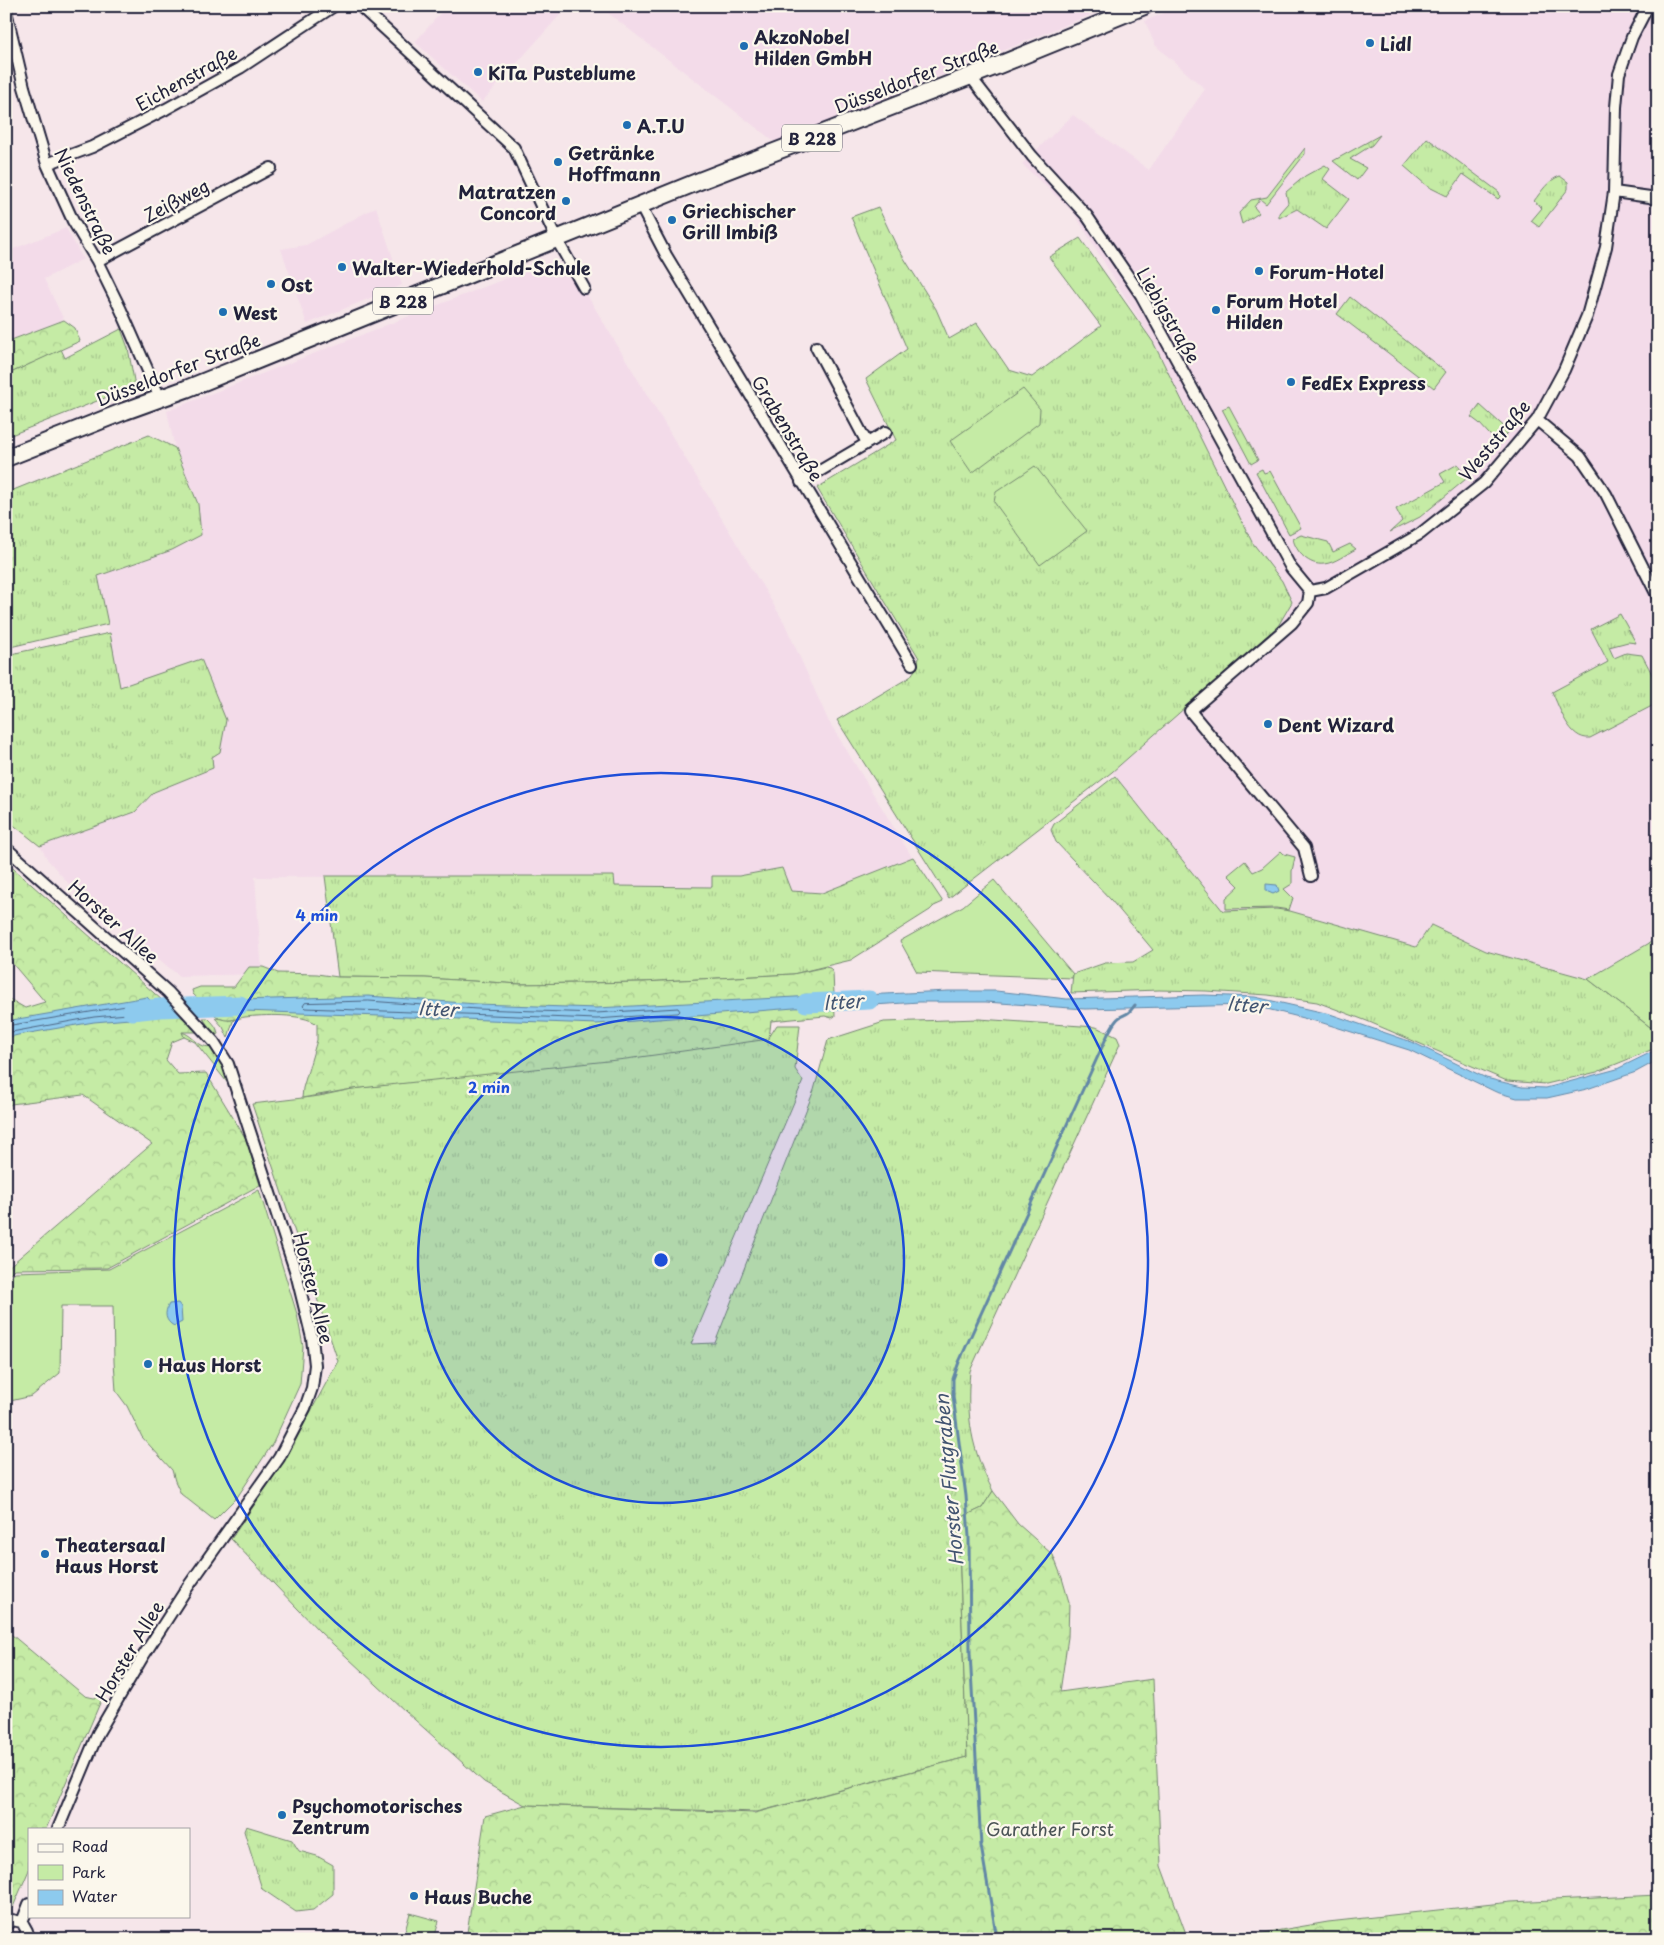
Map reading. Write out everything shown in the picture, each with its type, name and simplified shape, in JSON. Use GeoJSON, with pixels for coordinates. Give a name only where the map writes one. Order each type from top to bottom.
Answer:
{"type":"FeatureCollection","features":[{"type":"Feature","properties":{"kind":"main road","name":"Düsseldorfer Straße"},"geometry":{"type":"LineString","coordinates":[[6,458],[1144,6]]}},
{"type":"Feature","properties":{"kind":"street","name":"Eichenstraße"},"geometry":{"type":"LineString","coordinates":[[47,164],[92,147],[166,109],[240,68],[334,6]]}},
{"type":"Feature","properties":{"kind":"street"},"geometry":{"type":"LineString","coordinates":[[360,6],[514,148],[557,240],[584,288]]}},
{"type":"Feature","properties":{"kind":"street","name":"Weststraße"},"geometry":{"type":"LineString","coordinates":[[1310,591],[1326,588],[1420,534],[1484,482],[1536,420],[1564,370],[1587,316],[1606,247],[1614,192],[1616,107],[1619,74],[1632,37],[1648,6]]}},
{"type":"Feature","properties":{"kind":"street","name":"Niedenstraße"},"geometry":{"type":"LineString","coordinates":[[7,14],[24,86],[47,164],[74,221],[122,310],[160,398]]}},
{"type":"Feature","properties":{"kind":"street","name":"Liebigstraße"},"geometry":{"type":"LineString","coordinates":[[970,76],[1032,156],[1087,216],[1141,295],[1288,562],[1310,591]]}},
{"type":"Feature","properties":{"kind":"street","name":"Zeißweg"},"geometry":{"type":"LineString","coordinates":[[97,261],[271,168]]}},
{"type":"Feature","properties":{"kind":"street"},"geometry":{"type":"LineString","coordinates":[[1614,192],[1650,197],[1658,201]]}},
{"type":"Feature","properties":{"kind":"street","name":"Grabenstraße"},"geometry":{"type":"LineString","coordinates":[[640,205],[666,255],[912,664]]}},
{"type":"Feature","properties":{"kind":"street"},"geometry":{"type":"LineString","coordinates":[[816,347],[867,443]]}},
{"type":"Feature","properties":{"kind":"street"},"geometry":{"type":"LineString","coordinates":[[1536,420],[1580,456],[1606,494],[1658,597]]}},
{"type":"Feature","properties":{"kind":"street"},"geometry":{"type":"LineString","coordinates":[[801,482],[886,432]]}},
{"type":"Feature","properties":{"kind":"street"},"geometry":{"type":"LineString","coordinates":[[1310,591],[1308,603],[1292,623],[1190,711],[1304,848],[1311,876]]}},
{"type":"Feature","properties":{"kind":"street","name":"Horster Allee"},"geometry":{"type":"LineString","coordinates":[[6,848],[168,992],[214,1042],[228,1064],[240,1095],[296,1273],[312,1338],[315,1365],[312,1388],[305,1408],[279,1458],[186,1588],[142,1658],[98,1734],[58,1828]]}},
{"type":"Feature","properties":{"kind":"street"},"geometry":{"type":"LineString","coordinates":[[22,1922],[28,1907]]}},
{"type":"Feature","properties":{"kind":"street"},"geometry":{"type":"LineString","coordinates":[[6,1925],[12,1920],[22,1922],[27,1931],[23,1939]]}},
{"type":"Feature","properties":{"kind":"shaded area","name":"KiTa Pusteblume"},"geometry":{"type":"Polygon","coordinates":[[[447,6],[568,6],[482,102],[415,42],[447,6]]]}},
{"type":"Feature","properties":{"kind":"shaded area"},"geometry":{"type":"Polygon","coordinates":[[[599,6],[1112,6],[776,143],[599,6]]]}},
{"type":"Feature","properties":{"kind":"shaded area"},"geometry":{"type":"Polygon","coordinates":[[[1181,6],[1658,6],[1658,938],[1588,979],[1486,951],[1431,925],[1417,947],[1290,911],[1276,909],[1223,911],[1112,772],[1278,626],[1292,602],[1282,581],[1252,542],[1153,342],[1074,213],[1022,164],[1073,115],[1149,170],[1205,89],[1155,45],[1145,21],[1181,6]]]}},
{"type":"Feature","properties":{"kind":"shaded area","name":"Walter-Wiederhold-Schule"},"geometry":{"type":"Polygon","coordinates":[[[376,207],[402,285],[307,324],[281,249],[306,245],[376,207]]]}},
{"type":"Feature","properties":{"kind":"shaded area"},"geometry":{"type":"Polygon","coordinates":[[[66,228],[83,259],[44,279],[64,320],[6,342],[6,252],[66,228]]]}},
{"type":"Feature","properties":{"kind":"shaded area"},"geometry":{"type":"Polygon","coordinates":[[[548,262],[581,285],[784,622],[828,720],[912,857],[822,893],[791,891],[782,868],[739,876],[712,876],[712,887],[614,886],[614,876],[255,877],[262,974],[179,976],[68,883],[48,860],[40,846],[135,812],[154,792],[213,768],[119,687],[98,576],[172,550],[198,504],[175,448],[167,411],[548,262]]]}},
{"type":"Feature","properties":{"kind":"green space"},"geometry":{"type":"Polygon","coordinates":[[[1380,135],[1372,145],[1350,159],[1366,168],[1357,180],[1333,161],[1380,135]]]}},
{"type":"Feature","properties":{"kind":"green space"},"geometry":{"type":"Polygon","coordinates":[[[1427,138],[1499,192],[1500,197],[1498,199],[1463,174],[1447,196],[1427,186],[1404,166],[1427,138]]]}},
{"type":"Feature","properties":{"kind":"green space"},"geometry":{"type":"Polygon","coordinates":[[[1305,148],[1305,154],[1266,204],[1260,199],[1254,207],[1259,213],[1242,224],[1239,213],[1251,200],[1267,197],[1305,148]]]}},
{"type":"Feature","properties":{"kind":"green space"},"geometry":{"type":"Polygon","coordinates":[[[1325,165],[1330,169],[1323,179],[1349,199],[1326,229],[1297,209],[1279,218],[1279,213],[1288,203],[1286,192],[1305,176],[1325,165]]]}},
{"type":"Feature","properties":{"kind":"green space"},"geometry":{"type":"Polygon","coordinates":[[[1560,176],[1568,182],[1568,189],[1539,227],[1531,221],[1542,208],[1534,201],[1548,183],[1560,176]]]}},
{"type":"Feature","properties":{"kind":"green space"},"geometry":{"type":"Polygon","coordinates":[[[878,207],[897,247],[936,309],[949,339],[977,323],[1009,370],[1032,377],[1101,326],[1049,257],[1080,238],[1153,342],[1252,542],[1282,581],[1292,602],[1278,626],[1112,772],[949,898],[837,720],[910,677],[917,667],[919,658],[817,488],[896,440],[866,379],[907,349],[851,217],[878,207]]]}},
{"type":"Feature","properties":{"kind":"green space"},"geometry":{"type":"Polygon","coordinates":[[[1350,297],[1446,372],[1434,388],[1337,314],[1350,297]]]}},
{"type":"Feature","properties":{"kind":"green space"},"geometry":{"type":"Polygon","coordinates":[[[64,320],[75,328],[80,341],[6,375],[6,342],[64,320]]]}},
{"type":"Feature","properties":{"kind":"green space"},"geometry":{"type":"Polygon","coordinates":[[[121,329],[128,348],[135,386],[6,437],[6,375],[61,349],[65,358],[121,329]]]}},
{"type":"Feature","properties":{"kind":"green space"},"geometry":{"type":"Polygon","coordinates":[[[1023,389],[1040,409],[1039,423],[972,473],[950,441],[1023,389]]]}},
{"type":"Feature","properties":{"kind":"green space"},"geometry":{"type":"Polygon","coordinates":[[[1480,405],[1509,431],[1499,445],[1471,417],[1480,405]]]}},
{"type":"Feature","properties":{"kind":"green space"},"geometry":{"type":"Polygon","coordinates":[[[1229,406],[1258,460],[1251,464],[1222,409],[1229,406]]]}},
{"type":"Feature","properties":{"kind":"green space"},"geometry":{"type":"Polygon","coordinates":[[[149,435],[175,448],[198,504],[201,535],[172,550],[98,576],[108,624],[6,648],[6,493],[149,435]]]}},
{"type":"Feature","properties":{"kind":"green space"},"geometry":{"type":"Polygon","coordinates":[[[1458,464],[1466,479],[1420,517],[1390,532],[1402,521],[1396,509],[1445,482],[1440,474],[1458,464]]]}},
{"type":"Feature","properties":{"kind":"green space"},"geometry":{"type":"Polygon","coordinates":[[[1035,466],[1087,531],[1040,565],[994,502],[996,492],[1035,466]]]}},
{"type":"Feature","properties":{"kind":"green space"},"geometry":{"type":"Polygon","coordinates":[[[1262,469],[1264,473],[1270,471],[1301,528],[1289,534],[1256,472],[1262,469]]]}},
{"type":"Feature","properties":{"kind":"green space"},"geometry":{"type":"Polygon","coordinates":[[[1301,535],[1328,542],[1333,552],[1350,544],[1356,549],[1328,563],[1313,563],[1297,549],[1293,539],[1301,535]]]}},
{"type":"Feature","properties":{"kind":"green space"},"geometry":{"type":"Polygon","coordinates":[[[1620,614],[1636,643],[1628,642],[1609,647],[1614,658],[1626,653],[1642,655],[1655,680],[1657,694],[1652,706],[1590,738],[1583,737],[1576,734],[1566,722],[1552,692],[1608,662],[1591,629],[1620,614]]]}},
{"type":"Feature","properties":{"kind":"green space"},"geometry":{"type":"Polygon","coordinates":[[[110,633],[120,687],[201,659],[226,720],[220,752],[212,757],[213,768],[154,792],[135,812],[40,846],[6,819],[6,655],[110,633]]]}},
{"type":"Feature","properties":{"kind":"green space"},"geometry":{"type":"Polygon","coordinates":[[[1115,776],[1223,911],[1276,909],[1290,911],[1416,947],[1431,925],[1486,951],[1588,979],[1654,1030],[1658,1037],[1658,1047],[1597,1072],[1546,1084],[1507,1081],[1367,1021],[1317,1002],[1268,995],[1206,991],[1159,990],[1071,993],[1073,974],[1105,963],[1133,962],[1153,950],[1111,900],[1056,842],[1051,830],[1054,824],[1115,776]]]}},
{"type":"Feature","properties":{"kind":"green space"},"geometry":{"type":"Polygon","coordinates":[[[1281,851],[1284,854],[1295,857],[1292,884],[1284,889],[1293,898],[1289,910],[1276,908],[1226,909],[1226,898],[1239,886],[1228,875],[1245,861],[1253,872],[1262,868],[1281,851]]]}},
{"type":"Feature","properties":{"kind":"green space"},"geometry":{"type":"Polygon","coordinates":[[[913,857],[943,902],[851,960],[793,974],[643,982],[520,984],[425,978],[338,977],[325,876],[614,876],[615,886],[712,887],[712,876],[739,876],[782,868],[791,891],[822,893],[913,857]]]}},
{"type":"Feature","properties":{"kind":"green space"},"geometry":{"type":"Polygon","coordinates":[[[6,862],[180,1016],[195,1026],[197,1032],[182,1032],[184,1037],[172,1042],[166,1060],[178,1074],[206,1073],[246,1139],[260,1185],[107,1268],[14,1269],[6,1277],[6,1269],[152,1144],[83,1095],[11,1104],[6,1110],[6,997],[25,1008],[45,1002],[6,956],[6,862]]]}},
{"type":"Feature","properties":{"kind":"green space"},"geometry":{"type":"Polygon","coordinates":[[[994,880],[1073,974],[1072,978],[917,972],[900,941],[963,906],[994,880]]]}},
{"type":"Feature","properties":{"kind":"green space"},"geometry":{"type":"Polygon","coordinates":[[[1658,938],[1658,1028],[1654,1030],[1588,979],[1658,938]]]}},
{"type":"Feature","properties":{"kind":"green space"},"geometry":{"type":"Polygon","coordinates":[[[249,967],[263,967],[278,973],[317,974],[338,977],[425,978],[520,984],[643,982],[793,974],[825,967],[830,968],[833,973],[835,1016],[832,1018],[825,1016],[771,1021],[769,1039],[626,1059],[352,1089],[302,1098],[303,1088],[317,1040],[317,1024],[310,1020],[292,1016],[272,1015],[225,1020],[215,1015],[193,994],[192,990],[200,987],[234,987],[249,967]]]}},
{"type":"Feature","properties":{"kind":"green space"},"geometry":{"type":"Polygon","coordinates":[[[203,1018],[208,1018],[212,1022],[218,1035],[215,1037],[203,1018]]]}},
{"type":"Feature","properties":{"kind":"green space"},"geometry":{"type":"Polygon","coordinates":[[[215,1018],[230,1020],[240,1018],[233,1021],[228,1038],[223,1027],[215,1018]]]}},
{"type":"Feature","properties":{"kind":"green space"},"geometry":{"type":"Polygon","coordinates":[[[979,1019],[1096,1027],[1117,1037],[1120,1044],[970,1371],[969,1404],[972,1433],[980,1461],[993,1491],[982,1508],[958,1520],[967,1757],[757,1812],[525,1805],[484,1782],[405,1711],[320,1632],[231,1539],[283,1463],[338,1361],[252,1104],[319,1096],[352,1089],[768,1039],[777,1025],[800,1025],[795,1069],[803,1081],[691,1344],[715,1343],[814,1090],[828,1040],[884,1022],[979,1019]]]}},
{"type":"Feature","properties":{"kind":"green space"},"geometry":{"type":"Polygon","coordinates":[[[181,1032],[203,1046],[212,1046],[223,1061],[230,1086],[195,1042],[184,1037],[181,1032]]]}},
{"type":"Feature","properties":{"kind":"green space"},"geometry":{"type":"Polygon","coordinates":[[[259,1190],[297,1314],[303,1346],[300,1384],[273,1443],[238,1496],[214,1520],[181,1494],[172,1470],[142,1437],[127,1406],[116,1391],[113,1306],[61,1306],[60,1373],[32,1396],[6,1402],[6,1348],[9,1344],[6,1340],[6,1281],[15,1272],[109,1269],[259,1190]]]}},
{"type":"Feature","properties":{"kind":"green space","name":"Garather Forst"},"geometry":{"type":"Polygon","coordinates":[[[993,1491],[1018,1524],[1053,1555],[1062,1578],[1069,1602],[1068,1637],[1060,1692],[1153,1679],[1161,1866],[1188,1939],[466,1939],[485,1816],[525,1805],[755,1813],[967,1757],[958,1519],[982,1508],[993,1491]]]}},
{"type":"Feature","properties":{"kind":"green space"},"geometry":{"type":"Polygon","coordinates":[[[6,1630],[85,1696],[94,1698],[103,1696],[46,1828],[28,1828],[28,1872],[13,1907],[6,1912],[6,1630]]]}},
{"type":"Feature","properties":{"kind":"green space"},"geometry":{"type":"Polygon","coordinates":[[[246,1826],[292,1840],[299,1851],[317,1856],[333,1865],[333,1894],[313,1910],[296,1912],[262,1889],[244,1831],[246,1826]]]}},
{"type":"Feature","properties":{"kind":"green space"},"geometry":{"type":"Polygon","coordinates":[[[1658,1895],[1658,1939],[1228,1939],[1328,1922],[1511,1902],[1658,1895]]]}},
{"type":"Feature","properties":{"kind":"green space"},"geometry":{"type":"Polygon","coordinates":[[[410,1913],[439,1921],[434,1939],[403,1939],[410,1913]]]}},
{"type":"Feature","properties":{"kind":"water"},"geometry":{"type":"Polygon","coordinates":[[[1266,884],[1277,885],[1279,891],[1273,894],[1266,891],[1266,884]]]}},
{"type":"Feature","properties":{"kind":"water"},"geometry":{"type":"Polygon","coordinates":[[[948,991],[996,991],[1067,999],[1204,995],[1255,997],[1330,1014],[1412,1042],[1486,1078],[1522,1087],[1546,1088],[1617,1069],[1658,1049],[1658,1060],[1636,1072],[1587,1089],[1547,1098],[1517,1098],[1496,1092],[1409,1050],[1323,1023],[1251,1005],[1085,1009],[986,1002],[919,1002],[844,1007],[842,996],[948,991]]]}},
{"type":"Feature","properties":{"kind":"water"},"geometry":{"type":"Polygon","coordinates":[[[831,995],[831,1005],[597,1024],[217,1010],[209,1001],[368,996],[477,1004],[597,1008],[831,995]]]}},
{"type":"Feature","properties":{"kind":"water"},"geometry":{"type":"Polygon","coordinates":[[[147,997],[165,1016],[94,1022],[6,1038],[6,1021],[147,997]]]}},
{"type":"Feature","properties":{"kind":"water"},"geometry":{"type":"Polygon","coordinates":[[[178,1303],[181,1307],[182,1322],[174,1326],[167,1319],[166,1311],[169,1304],[178,1303]]]}},
{"type":"Feature","properties":{"kind":"waterway","name":"Itter"},"geometry":{"type":"LineString","coordinates":[[806,1003],[869,1000]]}},
{"type":"Feature","properties":{"kind":"waterway","name":"Itter"},"geometry":{"type":"LineString","coordinates":[[132,1011],[240,1005]]}},
{"type":"Feature","properties":{"kind":"waterway","name":"Horster Flutgraben"},"geometry":{"type":"LineString","coordinates":[[997,1939],[981,1846],[970,1653],[969,1537],[966,1496],[953,1396],[953,1379],[1108,1034],[1116,1021],[1135,1005]]}},
{"type":"Feature","properties":{"kind":"place","name":"Lidl"},"geometry":{"type":"Point","coordinates":[1370,43]}},
{"type":"Feature","properties":{"kind":"place","name":"AkzoNobel Hilden GmbH"},"geometry":{"type":"Point","coordinates":[744,46]}},
{"type":"Feature","properties":{"kind":"place","name":"KiTa Pusteblume"},"geometry":{"type":"Point","coordinates":[478,72]}},
{"type":"Feature","properties":{"kind":"place","name":"A.T.U"},"geometry":{"type":"Point","coordinates":[627,125]}},
{"type":"Feature","properties":{"kind":"place","name":"Getränke Hoffmann"},"geometry":{"type":"Point","coordinates":[558,162]}},
{"type":"Feature","properties":{"kind":"place","name":"Matratzen Concord"},"geometry":{"type":"Point","coordinates":[566,201]}},
{"type":"Feature","properties":{"kind":"place","name":"Griechischer Grill Imbiß"},"geometry":{"type":"Point","coordinates":[672,220]}},
{"type":"Feature","properties":{"kind":"place","name":"Walter-Wiederhold-Schule"},"geometry":{"type":"Point","coordinates":[342,267]}},
{"type":"Feature","properties":{"kind":"place","name":"Forum-Hotel"},"geometry":{"type":"Point","coordinates":[1259,271]}},
{"type":"Feature","properties":{"kind":"place","name":"Ost"},"geometry":{"type":"Point","coordinates":[271,284]}},
{"type":"Feature","properties":{"kind":"place","name":"Forum Hotel Hilden"},"geometry":{"type":"Point","coordinates":[1216,310]}},
{"type":"Feature","properties":{"kind":"place","name":"West"},"geometry":{"type":"Point","coordinates":[223,312]}},
{"type":"Feature","properties":{"kind":"place","name":"FedEx Express"},"geometry":{"type":"Point","coordinates":[1291,382]}},
{"type":"Feature","properties":{"kind":"place","name":"Dent Wizard"},"geometry":{"type":"Point","coordinates":[1268,724]}},
{"type":"Feature","properties":{"kind":"place","name":"Haus Horst"},"geometry":{"type":"Point","coordinates":[148,1364]}},
{"type":"Feature","properties":{"kind":"place","name":"Theatersaal Haus Horst"},"geometry":{"type":"Point","coordinates":[45,1554]}},
{"type":"Feature","properties":{"kind":"place","name":"Psychomotorisches Zentrum"},"geometry":{"type":"Point","coordinates":[282,1815]}},
{"type":"Feature","properties":{"kind":"place","name":"Haus Buche"},"geometry":{"type":"Point","coordinates":[414,1896]}}]}
